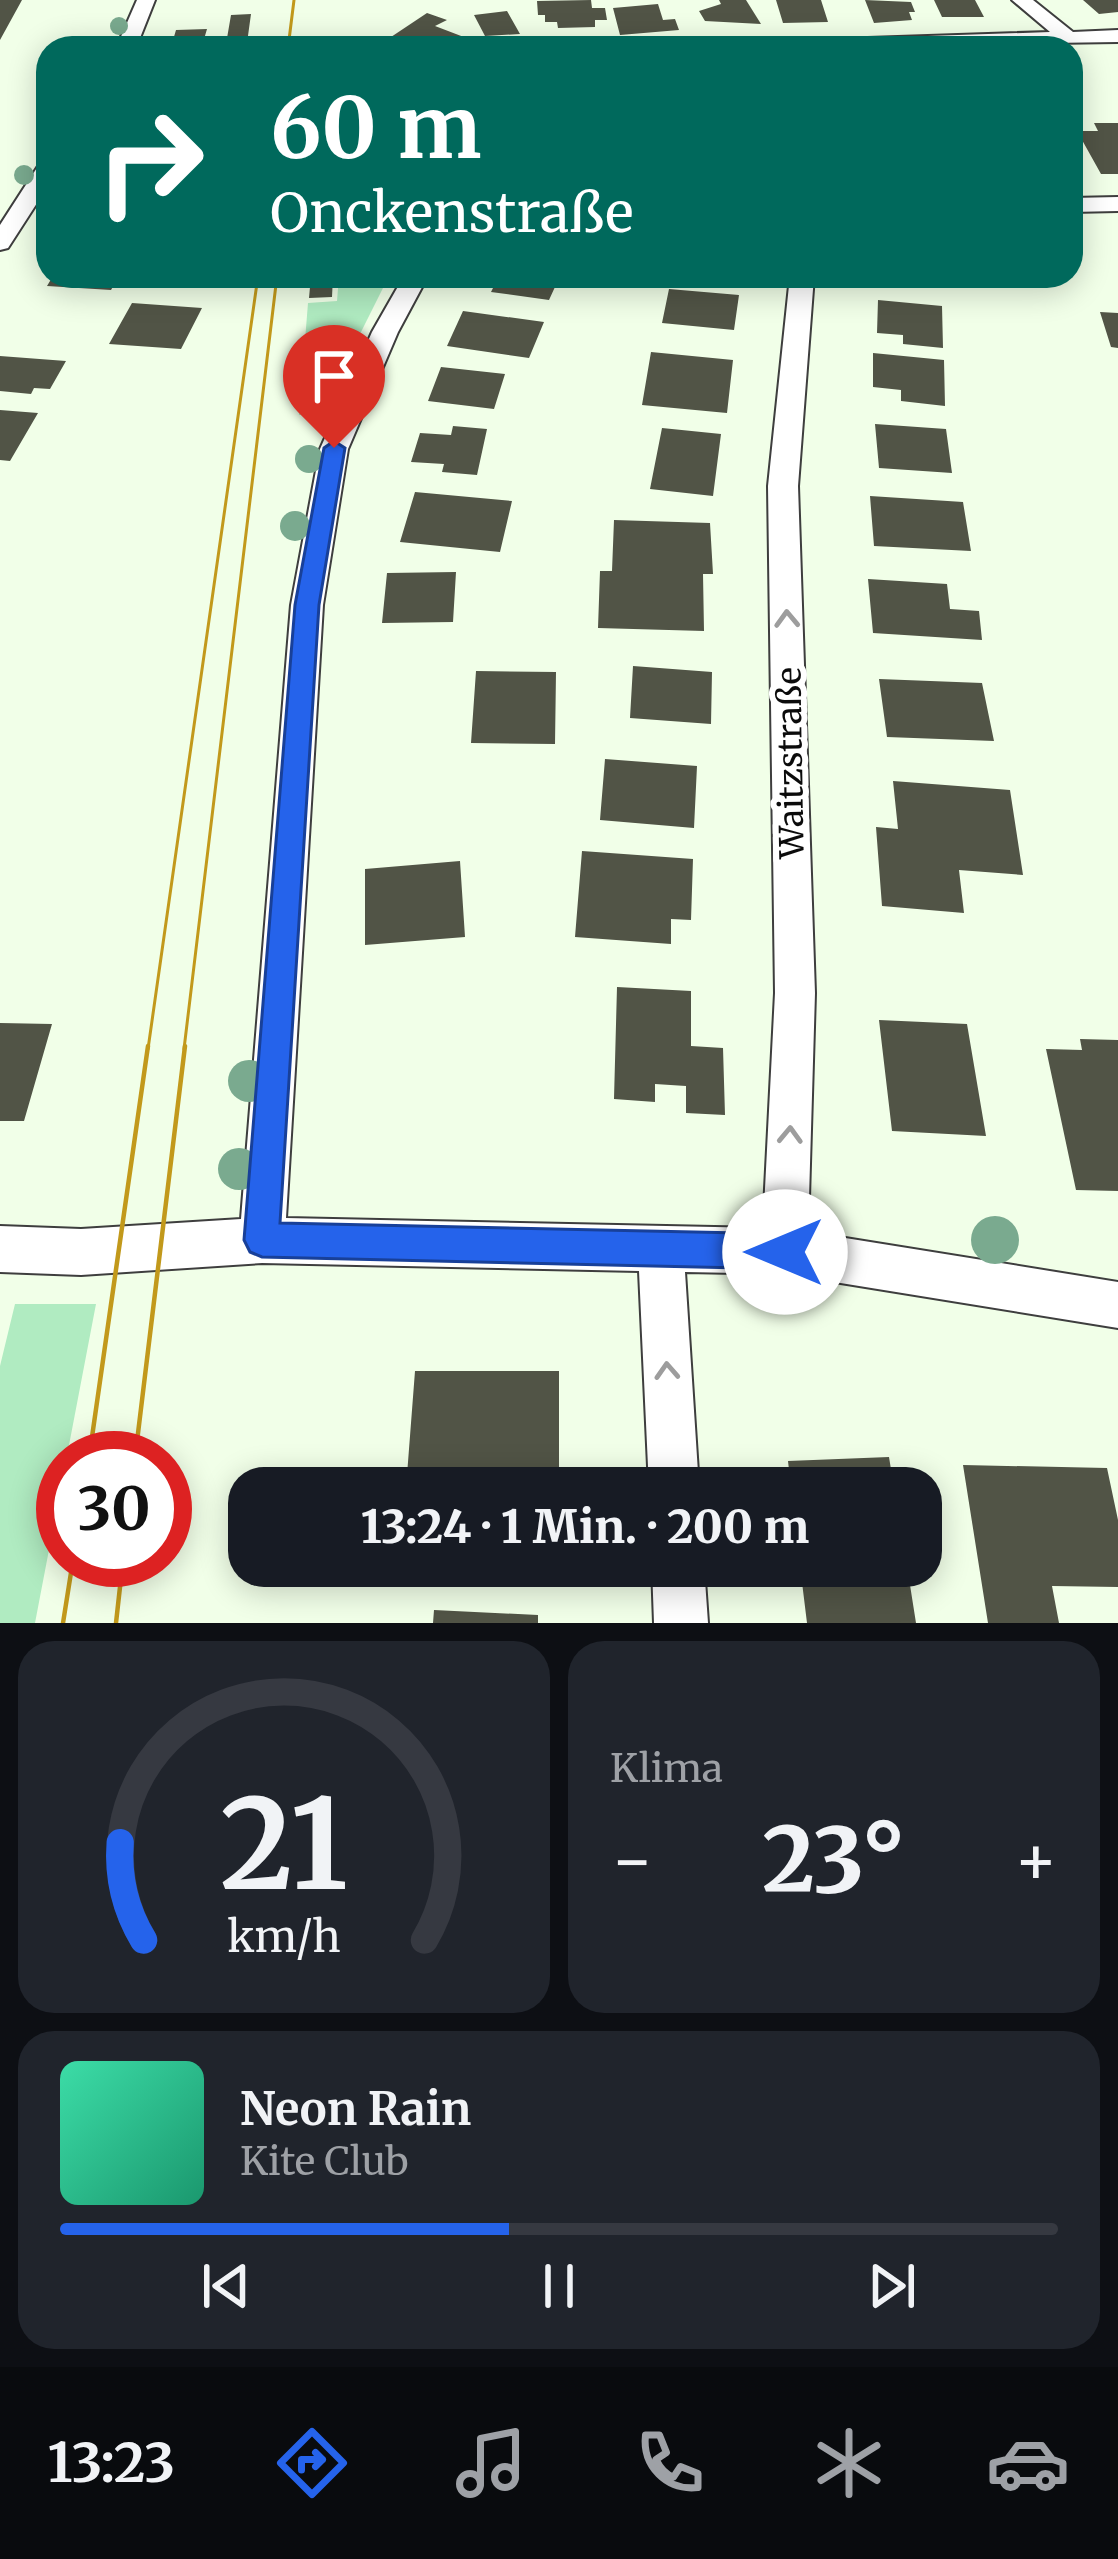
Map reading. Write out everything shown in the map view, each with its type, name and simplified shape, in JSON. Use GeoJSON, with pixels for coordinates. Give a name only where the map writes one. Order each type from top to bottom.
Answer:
{"type":"FeatureCollection","features":[{"type":"Feature","properties":{"kind":"street"},"geometry":{"type":"LineString","coordinates":[[131,36],[146,0]]}},
{"type":"Feature","properties":{"kind":"street"},"geometry":{"type":"LineString","coordinates":[[1021,0],[1067,36]]}},
{"type":"Feature","properties":{"kind":"street"},"geometry":{"type":"LineString","coordinates":[[1083,39],[1118,36]]}},
{"type":"Feature","properties":{"kind":"street"},"geometry":{"type":"LineString","coordinates":[[0,243],[36,187]]}},
{"type":"Feature","properties":{"kind":"street"},"geometry":{"type":"LineString","coordinates":[[1083,205],[1118,204]]}},
{"type":"Feature","properties":{"kind":"street"},"geometry":{"type":"LineString","coordinates":[[262,1240],[307,605],[334,448],[409,288]]}},
{"type":"Feature","properties":{"kind":"street","name":"Waitzstraße"},"geometry":{"type":"LineString","coordinates":[[785,1252],[795,993],[783,486],[801,288]]}},
{"type":"Feature","properties":{"kind":"street"},"geometry":{"type":"LineString","coordinates":[[0,1250],[81,1252],[262,1240],[785,1252],[1118,1305]]}},
{"type":"Feature","properties":{"kind":"street"},"geometry":{"type":"LineString","coordinates":[[661,1251],[673,1467]]}},
{"type":"Feature","properties":{"kind":"street"},"geometry":{"type":"LineString","coordinates":[[679,1587],[681,1623]]}},
{"type":"Feature","properties":{"kind":"green space"},"geometry":{"type":"Polygon","coordinates":[[[338,288],[383,288],[320,414],[299,415],[308,303],[337,301],[338,288]]]}},
{"type":"Feature","properties":{"kind":"green space"},"geometry":{"type":"Polygon","coordinates":[[[15,1304],[96,1304],[72,1431],[36,1431],[36,1587],[42,1587],[35,1623],[0,1623],[0,1366],[15,1304]]]}},
{"type":"Feature","properties":{"kind":"building"},"geometry":{"type":"Polygon","coordinates":[[[0,0],[22,0],[0,40],[0,0]]]}},
{"type":"Feature","properties":{"kind":"building"},"geometry":{"type":"Polygon","coordinates":[[[591,0],[592,8],[605,8],[607,20],[595,20],[595,27],[558,28],[557,22],[545,22],[545,15],[538,15],[537,1],[591,0]]]}},
{"type":"Feature","properties":{"kind":"building"},"geometry":{"type":"Polygon","coordinates":[[[719,0],[746,0],[761,24],[705,21],[699,11],[721,4],[719,0]]]}},
{"type":"Feature","properties":{"kind":"building"},"geometry":{"type":"Polygon","coordinates":[[[776,0],[821,0],[828,22],[783,23],[776,0]]]}},
{"type":"Feature","properties":{"kind":"building"},"geometry":{"type":"Polygon","coordinates":[[[865,0],[911,2],[915,12],[909,12],[912,20],[874,23],[865,0]]]}},
{"type":"Feature","properties":{"kind":"building"},"geometry":{"type":"Polygon","coordinates":[[[934,0],[975,0],[984,17],[942,17],[934,0]]]}},
{"type":"Feature","properties":{"kind":"building"},"geometry":{"type":"Polygon","coordinates":[[[1083,0],[1118,0],[1118,12],[1099,14],[1083,0]]]}},
{"type":"Feature","properties":{"kind":"building"},"geometry":{"type":"Polygon","coordinates":[[[658,4],[663,20],[675,19],[679,30],[620,35],[613,8],[658,4]]]}},
{"type":"Feature","properties":{"kind":"building"},"geometry":{"type":"Polygon","coordinates":[[[507,11],[520,34],[485,36],[474,15],[507,11]]]}},
{"type":"Feature","properties":{"kind":"building"},"geometry":{"type":"Polygon","coordinates":[[[427,13],[447,20],[435,26],[461,36],[392,36],[427,13]]]}},
{"type":"Feature","properties":{"kind":"building"},"geometry":{"type":"Polygon","coordinates":[[[251,14],[248,36],[227,36],[231,15],[251,14]]]}},
{"type":"Feature","properties":{"kind":"building"},"geometry":{"type":"Polygon","coordinates":[[[207,29],[205,36],[174,36],[176,30],[207,29]]]}},
{"type":"Feature","properties":{"kind":"building"},"geometry":{"type":"Polygon","coordinates":[[[1094,123],[1118,123],[1118,174],[1101,174],[1083,142],[1083,131],[1098,131],[1094,123]]]}},
{"type":"Feature","properties":{"kind":"building"},"geometry":{"type":"Polygon","coordinates":[[[310,288],[332,288],[332,297],[309,298],[310,288]]]}},
{"type":"Feature","properties":{"kind":"building"},"geometry":{"type":"Polygon","coordinates":[[[493,288],[554,288],[549,300],[491,292],[493,288]]]}},
{"type":"Feature","properties":{"kind":"building"},"geometry":{"type":"Polygon","coordinates":[[[669,289],[739,295],[734,330],[662,323],[669,289]]]}},
{"type":"Feature","properties":{"kind":"building"},"geometry":{"type":"Polygon","coordinates":[[[878,300],[942,306],[943,348],[903,344],[903,335],[877,333],[878,300]]]}},
{"type":"Feature","properties":{"kind":"building"},"geometry":{"type":"Polygon","coordinates":[[[132,303],[202,308],[181,349],[109,344],[132,303]]]}},
{"type":"Feature","properties":{"kind":"building"},"geometry":{"type":"Polygon","coordinates":[[[463,311],[544,322],[529,358],[447,346],[463,311]]]}},
{"type":"Feature","properties":{"kind":"building"},"geometry":{"type":"Polygon","coordinates":[[[1100,312],[1118,313],[1118,348],[1111,347],[1100,312]]]}},
{"type":"Feature","properties":{"kind":"building"},"geometry":{"type":"Polygon","coordinates":[[[651,352],[733,360],[727,413],[642,405],[651,352]]]}},
{"type":"Feature","properties":{"kind":"building"},"geometry":{"type":"Polygon","coordinates":[[[873,353],[944,360],[945,406],[901,401],[901,390],[873,387],[873,353]]]}},
{"type":"Feature","properties":{"kind":"building"},"geometry":{"type":"Polygon","coordinates":[[[0,356],[66,361],[50,389],[34,388],[31,394],[0,391],[0,356]]]}},
{"type":"Feature","properties":{"kind":"building"},"geometry":{"type":"Polygon","coordinates":[[[441,367],[505,374],[494,409],[428,401],[441,367]]]}},
{"type":"Feature","properties":{"kind":"building"},"geometry":{"type":"Polygon","coordinates":[[[0,410],[38,413],[10,461],[0,460],[0,410]]]}},
{"type":"Feature","properties":{"kind":"building"},"geometry":{"type":"Polygon","coordinates":[[[875,424],[946,429],[952,473],[879,468],[875,424]]]}},
{"type":"Feature","properties":{"kind":"building"},"geometry":{"type":"Polygon","coordinates":[[[453,426],[487,429],[477,475],[442,472],[444,464],[411,462],[420,433],[451,435],[453,426]]]}},
{"type":"Feature","properties":{"kind":"building"},"geometry":{"type":"Polygon","coordinates":[[[662,428],[721,434],[713,496],[650,489],[662,428]]]}},
{"type":"Feature","properties":{"kind":"building"},"geometry":{"type":"Polygon","coordinates":[[[415,492],[512,501],[500,552],[400,542],[415,492]]]}},
{"type":"Feature","properties":{"kind":"building"},"geometry":{"type":"Polygon","coordinates":[[[870,496],[963,502],[971,551],[874,546],[870,496]]]}},
{"type":"Feature","properties":{"kind":"building"},"geometry":{"type":"Polygon","coordinates":[[[614,520],[710,523],[713,574],[703,574],[704,631],[598,628],[600,571],[612,571],[614,520]]]}},
{"type":"Feature","properties":{"kind":"building"},"geometry":{"type":"Polygon","coordinates":[[[456,572],[453,622],[382,623],[387,573],[456,572]]]}},
{"type":"Feature","properties":{"kind":"building"},"geometry":{"type":"Polygon","coordinates":[[[868,579],[947,584],[950,609],[979,611],[982,640],[873,633],[868,579]]]}},
{"type":"Feature","properties":{"kind":"building"},"geometry":{"type":"Polygon","coordinates":[[[633,666],[712,672],[711,724],[630,718],[633,666]]]}},
{"type":"Feature","properties":{"kind":"building"},"geometry":{"type":"Polygon","coordinates":[[[476,671],[556,672],[555,744],[471,743],[476,671]]]}},
{"type":"Feature","properties":{"kind":"building"},"geometry":{"type":"Polygon","coordinates":[[[879,679],[982,683],[994,741],[887,737],[879,679]]]}},
{"type":"Feature","properties":{"kind":"building"},"geometry":{"type":"Polygon","coordinates":[[[605,759],[697,766],[694,828],[600,820],[605,759]]]}},
{"type":"Feature","properties":{"kind":"building"},"geometry":{"type":"Polygon","coordinates":[[[893,781],[1010,790],[1023,875],[959,870],[964,913],[882,906],[876,827],[898,829],[893,781]]]}},
{"type":"Feature","properties":{"kind":"building"},"geometry":{"type":"Polygon","coordinates":[[[582,851],[693,859],[691,920],[671,919],[671,944],[575,937],[582,851]]]}},
{"type":"Feature","properties":{"kind":"building"},"geometry":{"type":"Polygon","coordinates":[[[460,861],[465,937],[365,945],[365,869],[460,861]]]}},
{"type":"Feature","properties":{"kind":"building"},"geometry":{"type":"Polygon","coordinates":[[[617,987],[691,991],[691,1046],[723,1048],[725,1115],[686,1113],[686,1086],[655,1084],[655,1102],[614,1099],[617,987]]]}},
{"type":"Feature","properties":{"kind":"building"},"geometry":{"type":"Polygon","coordinates":[[[879,1020],[967,1024],[986,1136],[892,1131],[879,1020]]]}},
{"type":"Feature","properties":{"kind":"building"},"geometry":{"type":"Polygon","coordinates":[[[0,1023],[52,1024],[24,1121],[0,1121],[0,1023]]]}},
{"type":"Feature","properties":{"kind":"building"},"geometry":{"type":"Polygon","coordinates":[[[1080,1039],[1118,1040],[1118,1191],[1076,1190],[1046,1049],[1082,1050],[1080,1039]]]}},
{"type":"Feature","properties":{"kind":"building"},"geometry":{"type":"Polygon","coordinates":[[[415,1371],[559,1371],[559,1467],[408,1467],[415,1371]]]}},
{"type":"Feature","properties":{"kind":"building"},"geometry":{"type":"Polygon","coordinates":[[[889,1457],[891,1467],[789,1467],[788,1461],[889,1457]]]}},
{"type":"Feature","properties":{"kind":"building"},"geometry":{"type":"Polygon","coordinates":[[[963,1465],[1107,1468],[1118,1520],[1118,1587],[1052,1586],[1059,1623],[988,1623],[963,1465]]]}},
{"type":"Feature","properties":{"kind":"building"},"geometry":{"type":"Polygon","coordinates":[[[803,1587],[910,1587],[916,1623],[807,1623],[803,1587]]]}},
{"type":"Feature","properties":{"kind":"building"},"geometry":{"type":"Polygon","coordinates":[[[434,1610],[538,1615],[538,1623],[433,1623],[434,1610]]]}},
{"type":"Feature","properties":{"kind":"tram line"},"geometry":{"type":"LineString","coordinates":[[290,36],[294,0]]}},
{"type":"Feature","properties":{"kind":"tram line"},"geometry":{"type":"LineString","coordinates":[[148,1049],[256,288]]}},
{"type":"Feature","properties":{"kind":"tram line"},"geometry":{"type":"LineString","coordinates":[[184,1049],[276,288]]}},
{"type":"Feature","properties":{"kind":"tram line"},"geometry":{"type":"LineString","coordinates":[[93,1431],[148,1046]]}},
{"type":"Feature","properties":{"kind":"tram line"},"geometry":{"type":"LineString","coordinates":[[138,1431],[185,1046]]}},
{"type":"Feature","properties":{"kind":"tram line"},"geometry":{"type":"LineString","coordinates":[[63,1623],[69,1587]]}},
{"type":"Feature","properties":{"kind":"tram line"},"geometry":{"type":"LineString","coordinates":[[116,1623],[120,1587]]}},
{"type":"Feature","properties":{"kind":"route"},"geometry":{"type":"LineString","coordinates":[[334,448],[307,605],[262,1240],[785,1252]]}}]}
